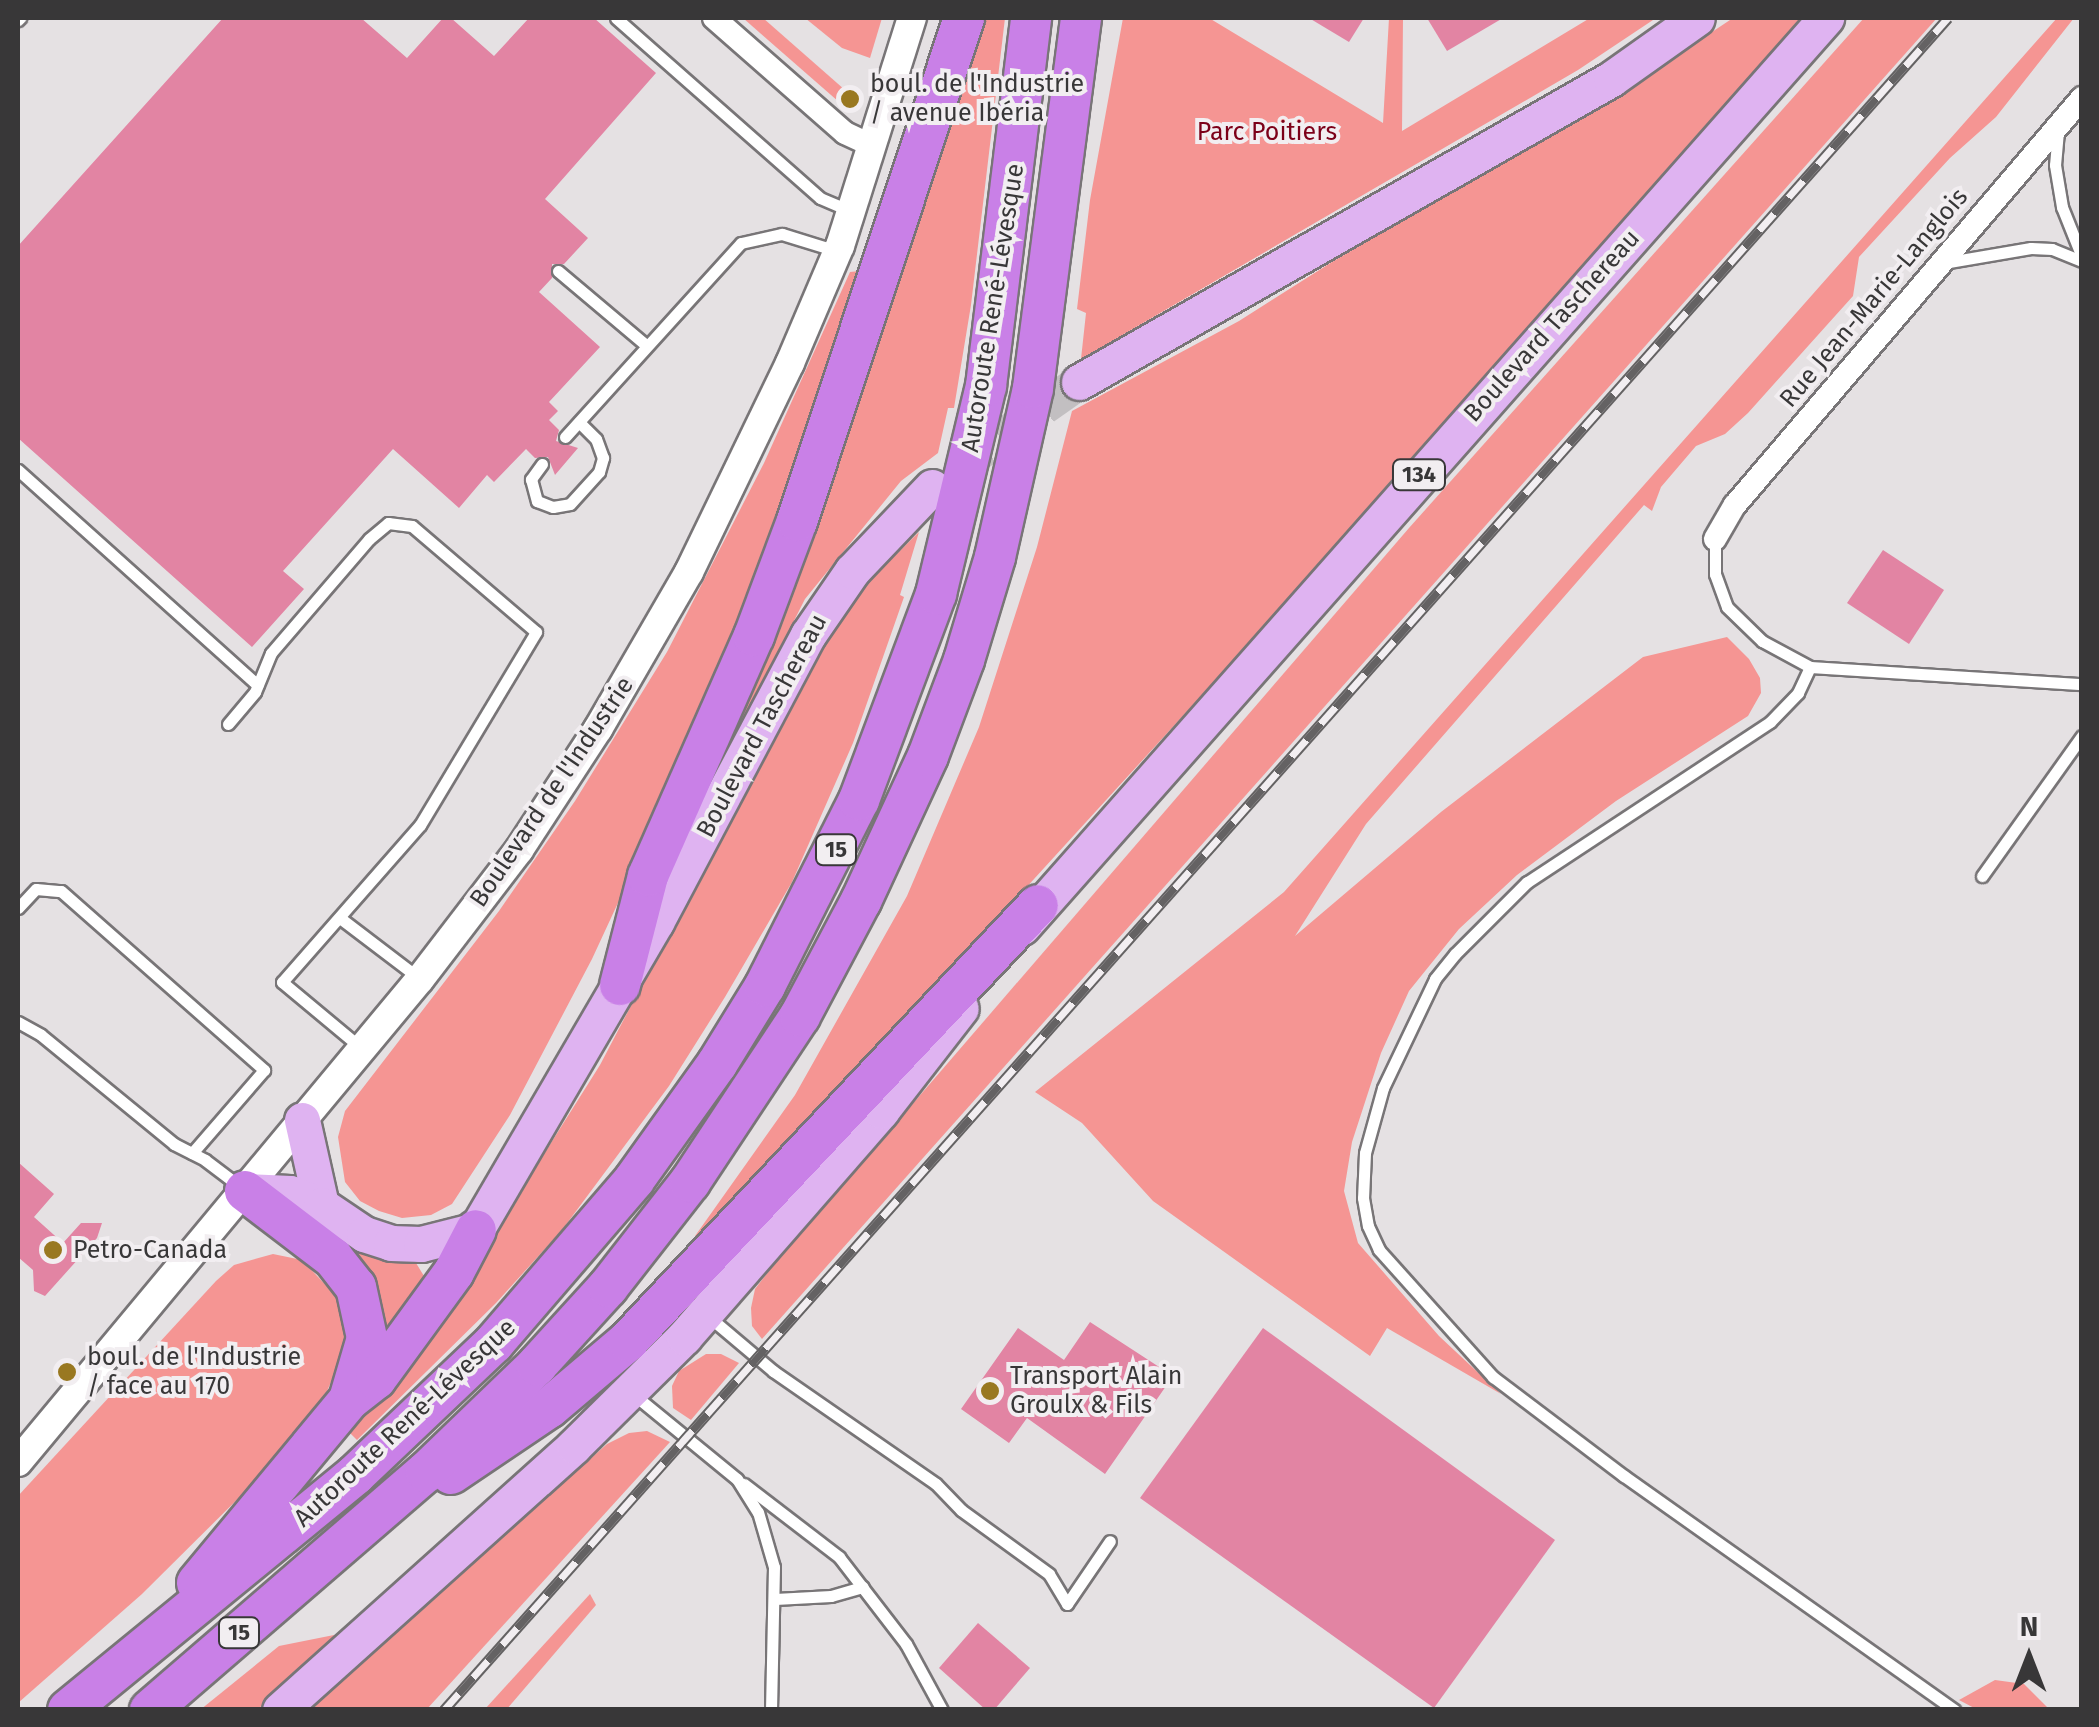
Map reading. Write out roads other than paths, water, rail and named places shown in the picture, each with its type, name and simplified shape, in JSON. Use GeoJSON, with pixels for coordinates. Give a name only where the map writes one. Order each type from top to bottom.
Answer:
{"type":"FeatureCollection","features":[{"type":"Feature","properties":{"kind":"highway"},"geometry":{"type":"LineString","coordinates":[[620,985],[648,876],[748,651],[797,521],[964,18]]}},
{"type":"Feature","properties":{"kind":"highway","name":"Autoroute René-Lévesque"},"geometry":{"type":"LineString","coordinates":[[68,1710],[355,1475],[521,1315],[664,1140],[725,1051],[787,946],[874,765],[920,644],[948,549],[993,340],[1032,18]]}},
{"type":"Feature","properties":{"kind":"highway","name":"Autoroute René-Lévesque"},"geometry":{"type":"LineString","coordinates":[[150,1710],[478,1424],[608,1287],[690,1182],[800,1016],[876,870],[946,710],[1004,523],[1044,320],[1081,18]]}},
{"type":"Feature","properties":{"kind":"highway"},"geometry":{"type":"LineString","coordinates":[[328,1557],[521,1428],[614,1354],[719,1249],[894,1054],[1038,905]]}},
{"type":"Feature","properties":{"kind":"highway"},"geometry":{"type":"LineString","coordinates":[[245,1191],[333,1258],[356,1287],[367,1338],[349,1400]]}},
{"type":"Feature","properties":{"kind":"highway"},"geometry":{"type":"LineString","coordinates":[[154,1636],[349,1400],[376,1378],[454,1272],[476,1230]]}},
{"type":"Feature","properties":{"kind":"main road"},"geometry":{"type":"LineString","coordinates":[[1079,382],[1594,89],[1697,18]]}},
{"type":"Feature","properties":{"kind":"main road","name":"Boulevard Taschereau"},"geometry":{"type":"LineString","coordinates":[[280,1710],[630,1391],[705,1314],[915,1070],[1038,905],[1826,18]]}},
{"type":"Feature","properties":{"kind":"main road","name":"Boulevard Taschereau"},"geometry":{"type":"LineString","coordinates":[[476,1230],[620,985],[808,635],[852,571],[932,488]]}},
{"type":"Feature","properties":{"kind":"main road"},"geometry":{"type":"LineString","coordinates":[[302,1120],[321,1205]]}},
{"type":"Feature","properties":{"kind":"main road"},"geometry":{"type":"LineString","coordinates":[[245,1191],[290,1192],[321,1205],[364,1234],[391,1244],[422,1244],[476,1230]]}},
{"type":"Feature","properties":{"kind":"street"},"geometry":{"type":"LineString","coordinates":[[714,18],[844,134],[873,146]]}},
{"type":"Feature","properties":{"kind":"street","name":"Boulevard de l'Industrie"},"geometry":{"type":"LineString","coordinates":[[18,1462],[420,980],[539,820],[663,621],[765,419],[838,250],[912,18]]}},
{"type":"Feature","properties":{"kind":"street","name":"Rue Jean-Marie-Langlois"},"geometry":{"type":"LineString","coordinates":[[1715,539],[1735,504],[2082,98]]}},
{"type":"Feature","properties":{"kind":"lane"},"geometry":{"type":"LineString","coordinates":[[616,18],[820,198],[851,212]]}},
{"type":"Feature","properties":{"kind":"lane"},"geometry":{"type":"LineString","coordinates":[[2059,125],[2056,178],[2067,226],[2082,259]]}},
{"type":"Feature","properties":{"kind":"lane"},"geometry":{"type":"LineString","coordinates":[[566,437],[742,243],[782,234],[838,250]]}},
{"type":"Feature","properties":{"kind":"lane"},"geometry":{"type":"LineString","coordinates":[[1939,264],[2031,248],[2052,249],[2082,259]]}},
{"type":"Feature","properties":{"kind":"lane"},"geometry":{"type":"LineString","coordinates":[[558,270],[646,346]]}},
{"type":"Feature","properties":{"kind":"lane"},"geometry":{"type":"LineString","coordinates":[[542,464],[531,479],[537,501],[553,508],[570,504],[599,472],[603,458],[596,439],[579,422]]}},
{"type":"Feature","properties":{"kind":"lane"},"geometry":{"type":"LineString","coordinates":[[18,470],[258,686]]}},
{"type":"Feature","properties":{"kind":"lane"},"geometry":{"type":"LineString","coordinates":[[228,724],[258,686],[271,654],[388,523],[412,526],[536,632],[420,825],[282,982],[363,1050]]}},
{"type":"Feature","properties":{"kind":"lane"},"geometry":{"type":"LineString","coordinates":[[1715,539],[1715,574],[1727,607],[1762,641],[1810,667],[2082,684]]}},
{"type":"Feature","properties":{"kind":"lane"},"geometry":{"type":"LineString","coordinates":[[1810,667],[1798,694],[1770,722],[1540,872],[1504,902],[1455,954],[1428,992],[1383,1088],[1365,1152],[1363,1198],[1372,1239],[1379,1250],[1494,1377],[1610,1466],[1955,1710]]}},
{"type":"Feature","properties":{"kind":"lane"},"geometry":{"type":"LineString","coordinates":[[1982,876],[2082,736]]}},
{"type":"Feature","properties":{"kind":"lane"},"geometry":{"type":"LineString","coordinates":[[18,908],[36,888],[61,891],[264,1070],[192,1153]]}},
{"type":"Feature","properties":{"kind":"lane"},"geometry":{"type":"LineString","coordinates":[[340,918],[420,980]]}},
{"type":"Feature","properties":{"kind":"lane"},"geometry":{"type":"LineString","coordinates":[[18,1022],[41,1034],[174,1144],[245,1191]]}},
{"type":"Feature","properties":{"kind":"lane"},"geometry":{"type":"LineString","coordinates":[[705,1314],[773,1371],[936,1484],[962,1510],[1049,1574],[1067,1604],[1110,1541]]}},
{"type":"Feature","properties":{"kind":"lane"},"geometry":{"type":"LineString","coordinates":[[630,1391],[737,1480],[825,1545],[863,1586],[906,1644],[942,1710]]}},
{"type":"Feature","properties":{"kind":"lane"},"geometry":{"type":"LineString","coordinates":[[737,1480],[749,1493],[768,1540],[774,1599],[771,1710]]}},
{"type":"Feature","properties":{"kind":"lane"},"geometry":{"type":"LineString","coordinates":[[774,1599],[831,1596],[863,1586]]}},
{"type":"Feature","properties":{"kind":"tunnel"},"geometry":{"type":"LineString","coordinates":[[957,468],[1079,382]]}},
{"type":"Feature","properties":{"kind":"railway"},"geometry":{"type":"LineString","coordinates":[[444,1710],[1948,18]]}},
{"type":"Feature","properties":{"kind":"place","name":"boul. de l'Industrie / avenue Ibéria"},"geometry":{"type":"Point","coordinates":[850,99]}},
{"type":"Feature","properties":{"kind":"place","name":"Petro-Canada"},"geometry":{"type":"Point","coordinates":[53,1250]}},
{"type":"Feature","properties":{"kind":"place","name":"boul. de l'Industrie / face au 170"},"geometry":{"type":"Point","coordinates":[67,1372]}},
{"type":"Feature","properties":{"kind":"place","name":"Transport Alain Groulx & Fils"},"geometry":{"type":"Point","coordinates":[990,1391]}},
{"type":"Feature","properties":{"kind":"park label","name":"Parc Poitiers"},"geometry":{"type":"Point","coordinates":[1267,132]}}]}
